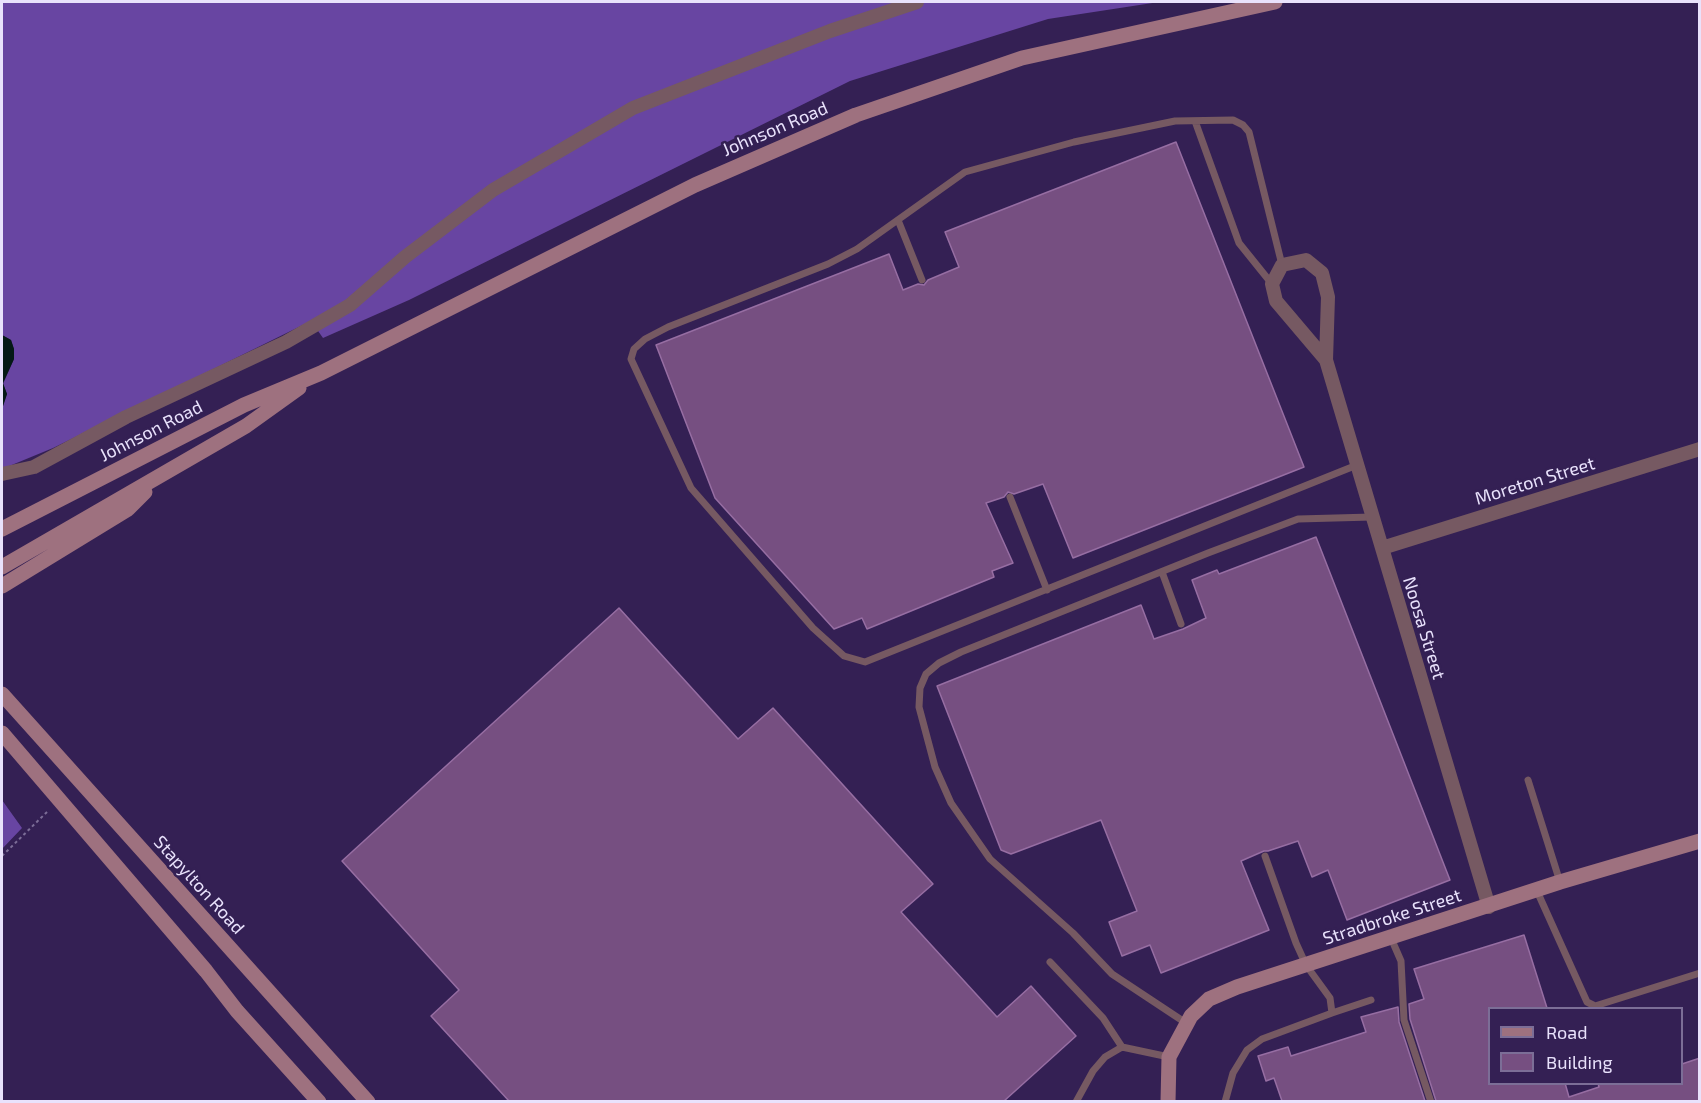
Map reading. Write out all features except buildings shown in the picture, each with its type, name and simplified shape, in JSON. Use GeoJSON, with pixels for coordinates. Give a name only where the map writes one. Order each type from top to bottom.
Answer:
{"type":"FeatureCollection","features":[{"type":"Feature","properties":{"kind":"main road","name":"Johnson Road"},"geometry":{"type":"LineString","coordinates":[[2,529],[244,405],[321,373],[696,185],[856,115],[1022,58],[1275,2]]}},
{"type":"Feature","properties":{"kind":"main road","name":"Johnson Road"},"geometry":{"type":"LineString","coordinates":[[2,567],[246,426],[321,373]]}},
{"type":"Feature","properties":{"kind":"main road","name":"Johnson Road"},"geometry":{"type":"LineString","coordinates":[[2,586],[128,509],[159,477]]}},
{"type":"Feature","properties":{"kind":"main road","name":"Stapylton Road"},"geometry":{"type":"LineString","coordinates":[[2,694],[368,1101]]}},
{"type":"Feature","properties":{"kind":"main road"},"geometry":{"type":"LineString","coordinates":[[2,733],[206,971],[237,1011],[319,1101]]}},
{"type":"Feature","properties":{"kind":"main road","name":"Stradbroke Street"},"geometry":{"type":"LineString","coordinates":[[1168,1101],[1169,1057],[1186,1023],[1209,999],[1236,987],[1489,907],[1560,882],[1700,841]]}},
{"type":"Feature","properties":{"kind":"street"},"geometry":{"type":"LineString","coordinates":[[2,474],[34,467],[126,417],[286,342],[341,310],[493,190],[633,108],[830,31],[917,2]]}},
{"type":"Feature","properties":{"kind":"street","name":"Noosa Street"},"geometry":{"type":"LineString","coordinates":[[1282,265],[1306,260],[1322,273],[1328,297],[1326,360],[1489,907]]}},
{"type":"Feature","properties":{"kind":"street"},"geometry":{"type":"LineString","coordinates":[[1272,284],[1282,265]]}},
{"type":"Feature","properties":{"kind":"street","name":"Noosa Street"},"geometry":{"type":"LineString","coordinates":[[1272,284],[1276,301],[1326,360]]}},
{"type":"Feature","properties":{"kind":"street","name":"Moreton Street"},"geometry":{"type":"LineString","coordinates":[[1382,548],[1700,449]]}},
{"type":"Feature","properties":{"kind":"lane"},"geometry":{"type":"LineString","coordinates":[[1282,265],[1249,132],[1243,125],[1233,120],[1175,121],[1074,142],[965,172],[857,249],[828,264],[668,327],[645,339],[634,349],[631,359],[691,488],[813,628],[843,656],[865,662],[1357,465]]}},
{"type":"Feature","properties":{"kind":"lane"},"geometry":{"type":"LineString","coordinates":[[1195,121],[1239,243],[1272,284]]}},
{"type":"Feature","properties":{"kind":"lane"},"geometry":{"type":"LineString","coordinates":[[898,220],[922,280]]}},
{"type":"Feature","properties":{"kind":"lane"},"geometry":{"type":"LineString","coordinates":[[1010,497],[1047,590]]}},
{"type":"Feature","properties":{"kind":"lane"},"geometry":{"type":"LineString","coordinates":[[1186,1023],[1112,974],[1073,933],[990,859],[951,803],[935,767],[919,706],[920,688],[926,674],[939,663],[1298,519],[1372,517]]}},
{"type":"Feature","properties":{"kind":"lane"},"geometry":{"type":"LineString","coordinates":[[1162,572],[1181,624]]}},
{"type":"Feature","properties":{"kind":"lane"},"geometry":{"type":"LineString","coordinates":[[1528,780],[1560,882]]}},
{"type":"Feature","properties":{"kind":"lane"},"geometry":{"type":"LineString","coordinates":[[1265,856],[1306,965],[1330,998],[1332,1013]]}},
{"type":"Feature","properties":{"kind":"lane"},"geometry":{"type":"LineString","coordinates":[[1537,891],[1587,1002],[1595,1006],[1700,973]]}},
{"type":"Feature","properties":{"kind":"lane"},"geometry":{"type":"LineString","coordinates":[[1391,938],[1401,962],[1404,1020],[1431,1101]]}},
{"type":"Feature","properties":{"kind":"lane"},"geometry":{"type":"LineString","coordinates":[[1050,962],[1103,1018],[1122,1047]]}},
{"type":"Feature","properties":{"kind":"lane"},"geometry":{"type":"LineString","coordinates":[[1225,1101],[1233,1073],[1247,1050],[1262,1038],[1371,1000]]}},
{"type":"Feature","properties":{"kind":"lane"},"geometry":{"type":"LineString","coordinates":[[1076,1101],[1093,1071],[1105,1057],[1122,1047],[1169,1057]]}},
{"type":"Feature","properties":{"kind":"path"},"geometry":{"type":"LineString","coordinates":[[2,856],[59,800]]}},
{"type":"Feature","properties":{"kind":"shaded area"},"geometry":{"type":"Polygon","coordinates":[[[2,2],[1159,2],[1048,19],[850,81],[409,300],[323,338],[311,321],[53,448],[2,469],[2,409],[7,394],[3,384],[14,359],[14,349],[11,340],[2,335],[2,2]]]}},
{"type":"Feature","properties":{"kind":"shaded area"},"geometry":{"type":"Polygon","coordinates":[[[2,335],[11,340],[14,359],[3,383],[7,394],[2,409],[2,335]]]}},
{"type":"Feature","properties":{"kind":"shaded area"},"geometry":{"type":"Polygon","coordinates":[[[2,800],[22,828],[2,849],[2,800]]]}}]}
